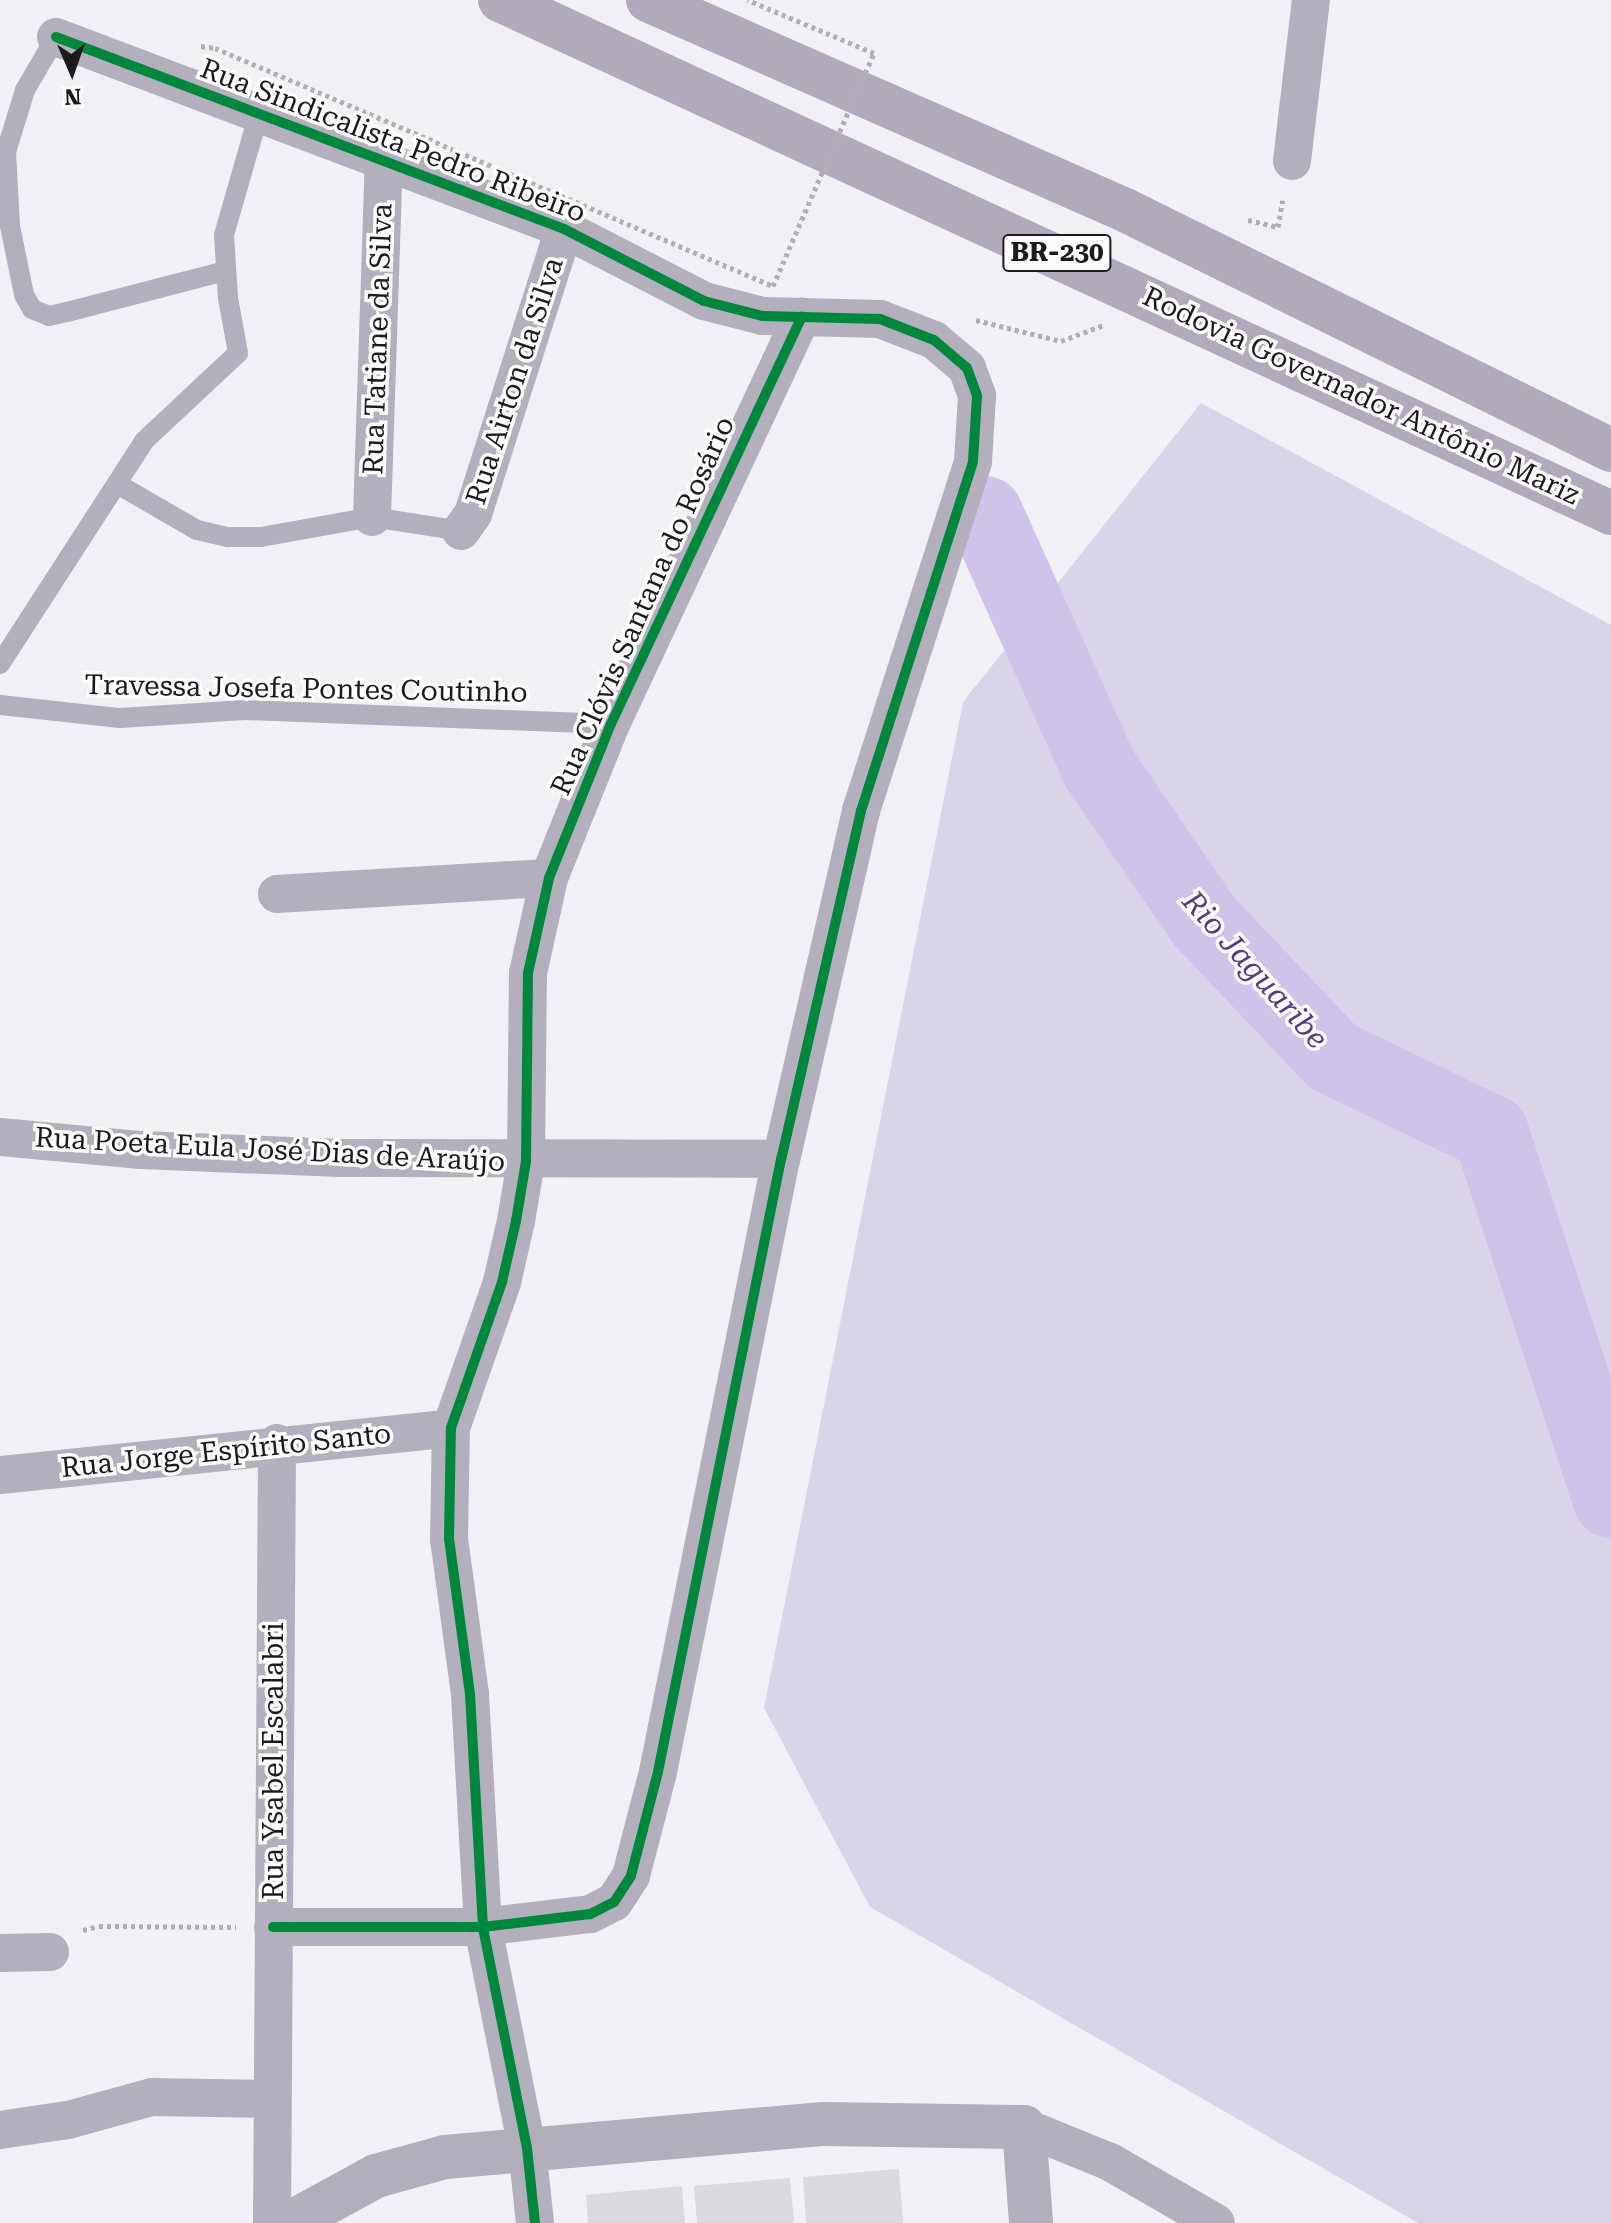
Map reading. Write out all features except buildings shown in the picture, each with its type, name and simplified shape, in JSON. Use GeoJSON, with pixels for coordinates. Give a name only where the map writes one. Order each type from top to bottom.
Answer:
{"type":"FeatureCollection","features":[{"type":"Feature","properties":{"kind":"highway","name":"Rodovia Governador Antônio Mariz"},"geometry":{"type":"LineString","coordinates":[[500,0],[1165,303],[1611,513]]}},
{"type":"Feature","properties":{"kind":"highway","name":"Rodovia Governador Antônio Mariz"},"geometry":{"type":"LineString","coordinates":[[648,0],[1125,210],[1611,450]]}},
{"type":"Feature","properties":{"kind":"street"},"geometry":{"type":"LineString","coordinates":[[1292,161],[1311,0]]}},
{"type":"Feature","properties":{"kind":"street","name":"Rua Sindicalista Pedro Ribeiro"},"geometry":{"type":"LineString","coordinates":[[56,37],[564,229],[704,301],[763,316],[880,319],[934,340],[967,368],[978,421],[973,462],[861,811],[781,1159],[658,1772],[631,1876],[614,1902],[590,1914],[483,1927],[273,1927]]}},
{"type":"Feature","properties":{"kind":"street","name":"Rua Tatiane da Silva"},"geometry":{"type":"LineString","coordinates":[[372,517],[384,160]]}},
{"type":"Feature","properties":{"kind":"street","name":"Rua Airton da Silva"},"geometry":{"type":"LineString","coordinates":[[461,531],[473,514],[564,229]]}},
{"type":"Feature","properties":{"kind":"street","name":"Rua Clóvis Santana do Rosário"},"geometry":{"type":"LineString","coordinates":[[535,2223],[527,2148],[483,1927],[470,1694],[449,1539],[451,1428],[502,1282],[526,1161],[528,973],[549,878],[611,724],[802,317]]}},
{"type":"Feature","properties":{"kind":"street"},"geometry":{"type":"LineString","coordinates":[[277,894],[549,878]]}},
{"type":"Feature","properties":{"kind":"street","name":"Rua Poeta Eula José Dias de Araújo"},"geometry":{"type":"LineString","coordinates":[[0,1137],[141,1150],[526,1161],[781,1159]]}},
{"type":"Feature","properties":{"kind":"street","name":"Rua Jorge Espírito Santo"},"geometry":{"type":"LineString","coordinates":[[0,1475],[277,1443],[451,1428]]}},
{"type":"Feature","properties":{"kind":"street","name":"Rua Ysabel Escalabri"},"geometry":{"type":"LineString","coordinates":[[272,2223],[277,1443]]}},
{"type":"Feature","properties":{"kind":"street"},"geometry":{"type":"LineString","coordinates":[[0,1953],[50,1952]]}},
{"type":"Feature","properties":{"kind":"street"},"geometry":{"type":"LineString","coordinates":[[0,2130],[68,2120],[152,2097],[272,2099]]}},
{"type":"Feature","properties":{"kind":"street"},"geometry":{"type":"LineString","coordinates":[[290,2223],[376,2176],[445,2157],[824,2124],[1024,2127],[1110,2162],[1216,2223]]}},
{"type":"Feature","properties":{"kind":"street"},"geometry":{"type":"LineString","coordinates":[[1024,2127],[1031,2223]]}},
{"type":"Feature","properties":{"kind":"lane"},"geometry":{"type":"LineString","coordinates":[[56,37],[25,90],[6,152],[10,226],[24,295],[32,309],[49,316],[225,271]]}},
{"type":"Feature","properties":{"kind":"lane"},"geometry":{"type":"LineString","coordinates":[[0,664],[119,485],[144,441],[238,353],[225,271],[232,196],[259,113]]}},
{"type":"Feature","properties":{"kind":"lane"},"geometry":{"type":"LineString","coordinates":[[119,485],[197,530],[228,537],[261,537],[372,517],[461,531]]}},
{"type":"Feature","properties":{"kind":"lane","name":"Travessa Josefa Pontes Coutinho"},"geometry":{"type":"LineString","coordinates":[[0,705],[131,719],[245,710],[611,724]]}},
{"type":"Feature","properties":{"kind":"path"},"geometry":{"type":"LineString","coordinates":[[215,48],[773,286],[874,53],[748,0]]}},
{"type":"Feature","properties":{"kind":"path"},"geometry":{"type":"LineString","coordinates":[[1235,216],[1278,227],[1292,161]]}},
{"type":"Feature","properties":{"kind":"path"},"geometry":{"type":"LineString","coordinates":[[972,320],[1061,341],[1165,303]]}},
{"type":"Feature","properties":{"kind":"path"},"geometry":{"type":"LineString","coordinates":[[50,1952],[75,1932],[99,1926],[273,1927]]}},
{"type":"Feature","properties":{"kind":"shaded area"},"geometry":{"type":"Polygon","coordinates":[[[1201,403],[1611,625],[1611,2223],[1418,2223],[870,1907],[764,1708],[963,702],[1201,403]]]}},
{"type":"Feature","properties":{"kind":"waterway","name":"Rio Jaguaribe"},"geometry":{"type":"LineString","coordinates":[[985,514],[1099,768],[1204,921],[1333,1057],[1491,1133],[1611,1500]]}},
{"type":"Feature","properties":{"kind":"cycle path"},"geometry":{"type":"LineString","coordinates":[[56,37],[564,229],[704,301],[763,316],[880,319],[934,340],[967,368],[977,396],[973,462],[861,811],[781,1159],[658,1772],[631,1876],[614,1902],[590,1914],[483,1927],[273,1927]]}},
{"type":"Feature","properties":{"kind":"cycle path"},"geometry":{"type":"LineString","coordinates":[[535,2223],[527,2148],[483,1927],[470,1694],[449,1539],[451,1428],[502,1282],[516,1221],[526,1161],[528,973],[549,878],[611,724],[802,317]]}}]}
